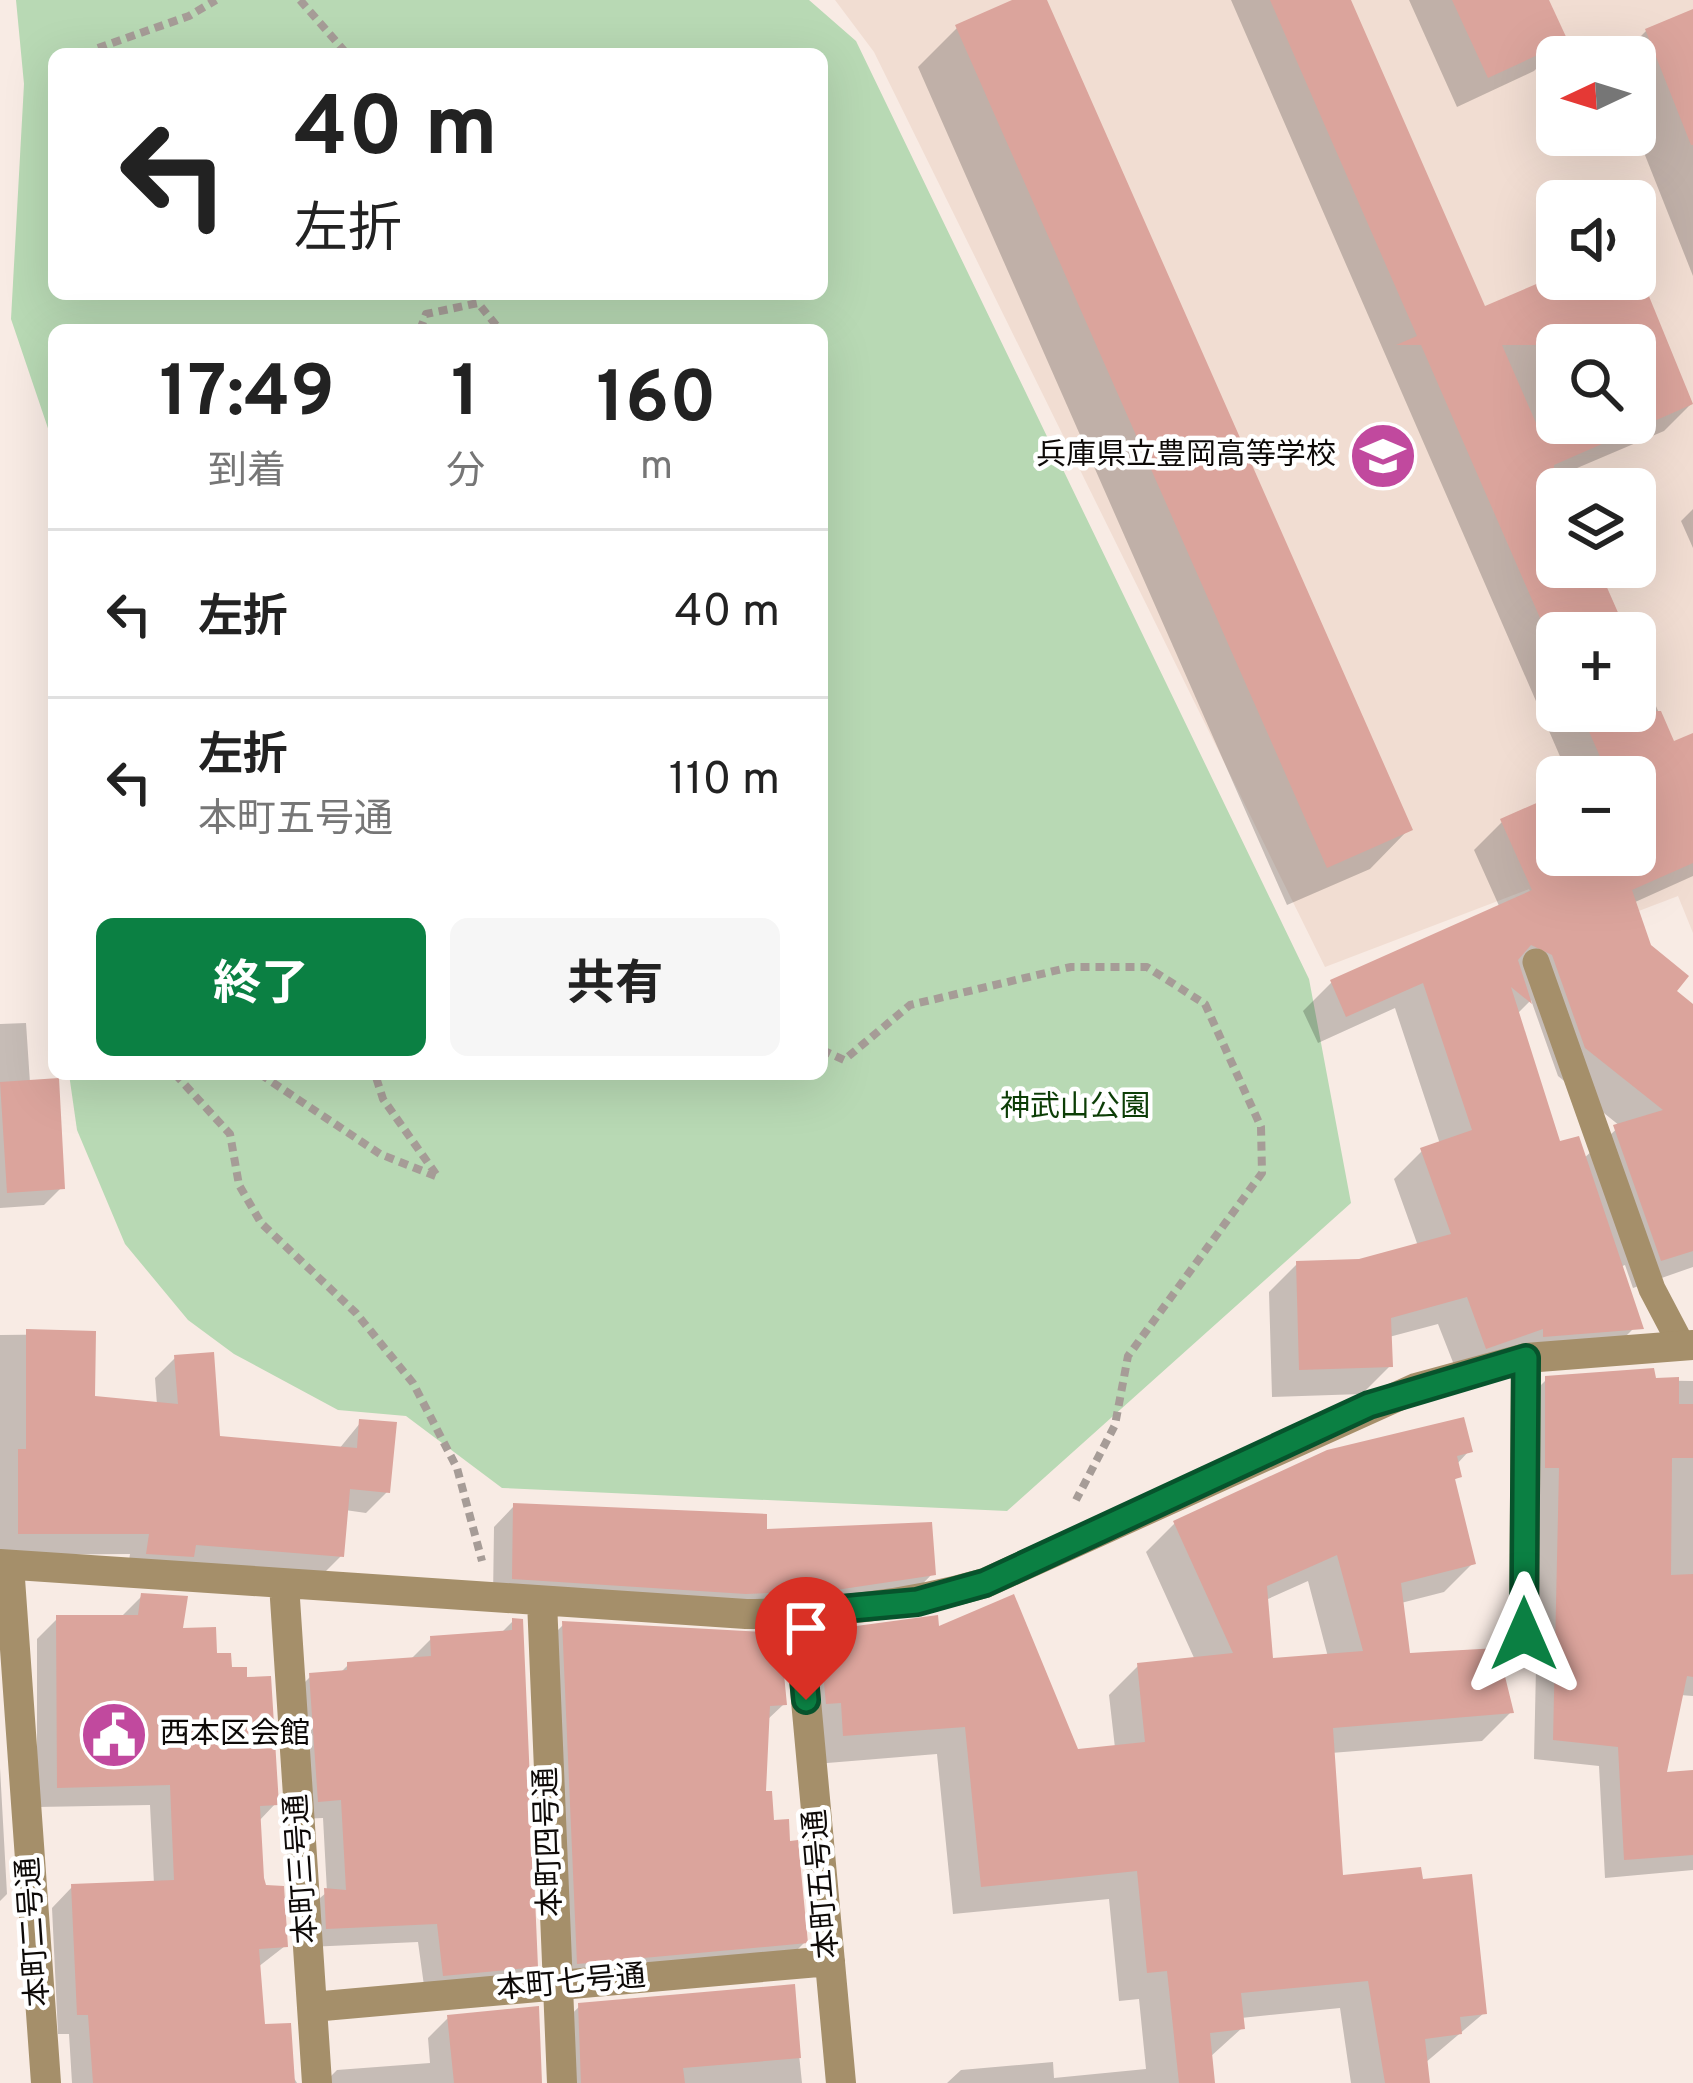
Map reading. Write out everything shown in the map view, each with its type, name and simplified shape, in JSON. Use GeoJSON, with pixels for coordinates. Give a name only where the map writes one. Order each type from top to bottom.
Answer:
{"type":"FeatureCollection","features":[{"type":"Feature","properties":{"kind":"street"},"geometry":{"type":"LineString","coordinates":[[4,1564],[542,1601],[798,1613],[917,1602],[985,1583],[1057,1552],[1369,1405],[1526,1358],[1687,1346]]}},
{"type":"Feature","properties":{"kind":"street"},"geometry":{"type":"LineString","coordinates":[[1524,1634],[1526,1358]]}},
{"type":"Feature","properties":{"kind":"street","name":"本町二号通"},"geometry":{"type":"LineString","coordinates":[[4,1564],[46,2083]]}},
{"type":"Feature","properties":{"kind":"street","name":"本町三号通"},"geometry":{"type":"LineString","coordinates":[[284,1584],[317,2083]]}},
{"type":"Feature","properties":{"kind":"street","name":"本町四号通"},"geometry":{"type":"LineString","coordinates":[[542,1601],[554,1986],[562,2083]]}},
{"type":"Feature","properties":{"kind":"street","name":"本町五号通"},"geometry":{"type":"LineString","coordinates":[[798,1613],[841,2083]]}},
{"type":"Feature","properties":{"kind":"street","name":"本町七号通"},"geometry":{"type":"LineString","coordinates":[[312,2007],[830,1961]]}},
{"type":"Feature","properties":{"kind":"lane"},"geometry":{"type":"LineString","coordinates":[[1536,962],[1652,1289],[1687,1346]]}},
{"type":"Feature","properties":{"kind":"path"},"geometry":{"type":"LineString","coordinates":[[98,48],[189,16],[215,0]]}},
{"type":"Feature","properties":{"kind":"path"},"geometry":{"type":"LineString","coordinates":[[300,0],[342,48]]}},
{"type":"Feature","properties":{"kind":"path"},"geometry":{"type":"LineString","coordinates":[[423,324],[427,314],[478,303],[495,324]]}},
{"type":"Feature","properties":{"kind":"path"},"geometry":{"type":"LineString","coordinates":[[828,1053],[844,1060],[910,1005],[1071,967],[1148,967],[1205,1004],[1261,1127],[1262,1173],[1128,1356],[1114,1425],[1079,1491],[1057,1552]]}},
{"type":"Feature","properties":{"kind":"path"},"geometry":{"type":"LineString","coordinates":[[180,1080],[230,1134],[239,1185],[261,1223],[356,1313],[413,1384],[457,1468],[484,1569]]}},
{"type":"Feature","properties":{"kind":"path"},"geometry":{"type":"LineString","coordinates":[[269,1080],[380,1154],[439,1177],[383,1099],[377,1080]]}},
{"type":"Feature","properties":{"kind":"shaded area","name":"兵庫県立豊岡高等学校"},"geometry":{"type":"Polygon","coordinates":[[[835,0],[1693,0],[1693,933],[1678,896],[1552,944],[1529,889],[1325,967],[874,52],[835,0]]]}},
{"type":"Feature","properties":{"kind":"green space","name":"神武山公園"},"geometry":{"type":"Polygon","coordinates":[[[16,0],[809,0],[856,41],[1309,979],[1351,1203],[1007,1511],[502,1488],[406,1416],[338,1410],[234,1354],[188,1320],[125,1244],[77,1130],[70,1080],[828,1080],[828,324],[48,324],[48,428],[11,319],[24,84],[16,0]]]}},
{"type":"Feature","properties":{"kind":"building"},"geometry":{"type":"Polygon","coordinates":[[[1012,0],[1047,0],[1413,830],[1327,868],[955,25],[1012,0]]]}},
{"type":"Feature","properties":{"kind":"building"},"geometry":{"type":"Polygon","coordinates":[[[1270,0],[1351,0],[1485,306],[1536,284],[1536,300],[1651,300],[1693,404],[1656,420],[1656,324],[1536,324],[1536,345],[1502,345],[1536,423],[1536,444],[1602,444],[1554,468],[1536,468],[1536,588],[1607,588],[1618,612],[1537,612],[1421,345],[1396,345],[1417,336],[1270,0]]]}},
{"type":"Feature","properties":{"kind":"building"},"geometry":{"type":"Polygon","coordinates":[[[1452,0],[1549,0],[1566,36],[1536,36],[1536,56],[1488,78],[1452,0]]]}},
{"type":"Feature","properties":{"kind":"building"},"geometry":{"type":"Polygon","coordinates":[[[1693,9],[1693,145],[1656,57],[1656,36],[1648,36],[1645,29],[1693,9]]]}},
{"type":"Feature","properties":{"kind":"building"},"geometry":{"type":"Polygon","coordinates":[[[1656,711],[1661,711],[1674,741],[1693,733],[1693,863],[1632,890],[1651,945],[1689,976],[1677,991],[1693,1004],[1693,1251],[1661,1261],[1613,1125],[1663,1110],[1585,1048],[1552,955],[1531,945],[1518,960],[1532,1004],[1511,987],[1560,1141],[1579,1136],[1644,1329],[1543,1337],[1543,1329],[1486,1349],[1467,1297],[1391,1318],[1393,1367],[1299,1370],[1296,1261],[1359,1259],[1451,1234],[1420,1148],[1472,1130],[1423,983],[1346,1017],[1330,980],[1532,890],[1500,819],[1536,803],[1536,876],[1656,876],[1656,756],[1600,756],[1589,732],[1656,732],[1656,711]]]}},
{"type":"Feature","properties":{"kind":"building"},"geometry":{"type":"Polygon","coordinates":[[[59,1080],[65,1189],[7,1193],[0,1082],[59,1080]]]}},
{"type":"Feature","properties":{"kind":"building"},"geometry":{"type":"Polygon","coordinates":[[[26,1329],[96,1331],[95,1396],[178,1404],[174,1355],[214,1352],[220,1436],[357,1448],[359,1419],[397,1422],[390,1493],[350,1489],[344,1557],[196,1545],[194,1557],[146,1554],[149,1534],[18,1534],[18,1449],[26,1449],[26,1329]]]}},
{"type":"Feature","properties":{"kind":"building"},"geometry":{"type":"Polygon","coordinates":[[[1654,1368],[1656,1378],[1679,1377],[1679,1404],[1693,1404],[1693,1458],[1672,1458],[1671,1575],[1693,1574],[1693,1677],[1687,1676],[1667,1772],[1693,1770],[1693,1855],[1624,1860],[1618,1747],[1553,1740],[1559,1468],[1545,1468],[1545,1376],[1654,1368]]]}},
{"type":"Feature","properties":{"kind":"building"},"geometry":{"type":"Polygon","coordinates":[[[1464,1417],[1473,1452],[1457,1456],[1462,1477],[1455,1479],[1476,1564],[1401,1583],[1410,1653],[1498,1648],[1514,1713],[1333,1728],[1343,1875],[1421,1867],[1423,1879],[1472,1874],[1487,2014],[1460,2017],[1462,2034],[1425,2039],[1430,2083],[1385,2083],[1368,1981],[1241,1993],[1245,2029],[1210,2033],[1215,2083],[1179,2083],[1167,1971],[1147,1973],[1137,1871],[981,1887],[965,1727],[843,1736],[841,1703],[826,1704],[819,1631],[938,1615],[939,1626],[1014,1594],[1078,1749],[1145,1742],[1137,1663],[1233,1653],[1173,1521],[1327,1450],[1464,1417]],[[1337,1555],[1267,1586],[1273,1658],[1363,1651],[1337,1555]]]}},
{"type":"Feature","properties":{"kind":"building"},"geometry":{"type":"Polygon","coordinates":[[[513,1503],[767,1514],[767,1529],[932,1522],[936,1575],[836,1590],[746,1594],[512,1579],[513,1503]]]}},
{"type":"Feature","properties":{"kind":"building"},"geometry":{"type":"Polygon","coordinates":[[[141,1593],[188,1596],[183,1628],[216,1627],[217,1653],[231,1653],[232,1667],[247,1667],[247,1677],[271,1676],[279,1805],[260,1806],[264,1878],[266,1885],[284,1886],[288,1947],[259,1949],[265,2024],[291,2023],[295,2083],[93,2083],[88,2015],[77,2015],[71,1884],[174,1880],[170,1785],[57,1788],[56,1615],[138,1615],[141,1593]]]}},
{"type":"Feature","properties":{"kind":"building"},"geometry":{"type":"Polygon","coordinates":[[[512,1618],[523,1619],[538,1967],[443,1976],[437,1924],[326,1929],[324,1888],[346,1890],[341,1800],[318,1802],[309,1673],[347,1670],[347,1662],[431,1656],[430,1636],[512,1630],[512,1618]]]}},
{"type":"Feature","properties":{"kind":"building"},"geometry":{"type":"Polygon","coordinates":[[[562,1621],[780,1633],[787,1705],[770,1706],[766,1791],[772,1791],[774,1820],[789,1819],[790,1841],[798,1840],[808,1943],[577,1964],[562,1621]]]}},
{"type":"Feature","properties":{"kind":"building"},"geometry":{"type":"Polygon","coordinates":[[[795,1984],[801,2058],[683,2068],[685,2083],[581,2083],[578,2003],[795,1984]]]}},
{"type":"Feature","properties":{"kind":"building"},"geometry":{"type":"Polygon","coordinates":[[[539,2006],[542,2083],[454,2083],[447,2015],[539,2006]]]}},
{"type":"Feature","properties":{"kind":"place","name":"兵庫県立豊岡高等学校"},"geometry":{"type":"Point","coordinates":[1383,456]}},
{"type":"Feature","properties":{"kind":"place","name":"西本区会館"},"geometry":{"type":"Point","coordinates":[114,1735]}},
{"type":"Feature","properties":{"kind":"route"},"geometry":{"type":"LineString","coordinates":[[806,1700],[798,1613],[917,1602],[985,1583],[1369,1405],[1526,1358],[1524,1634]]}}]}
